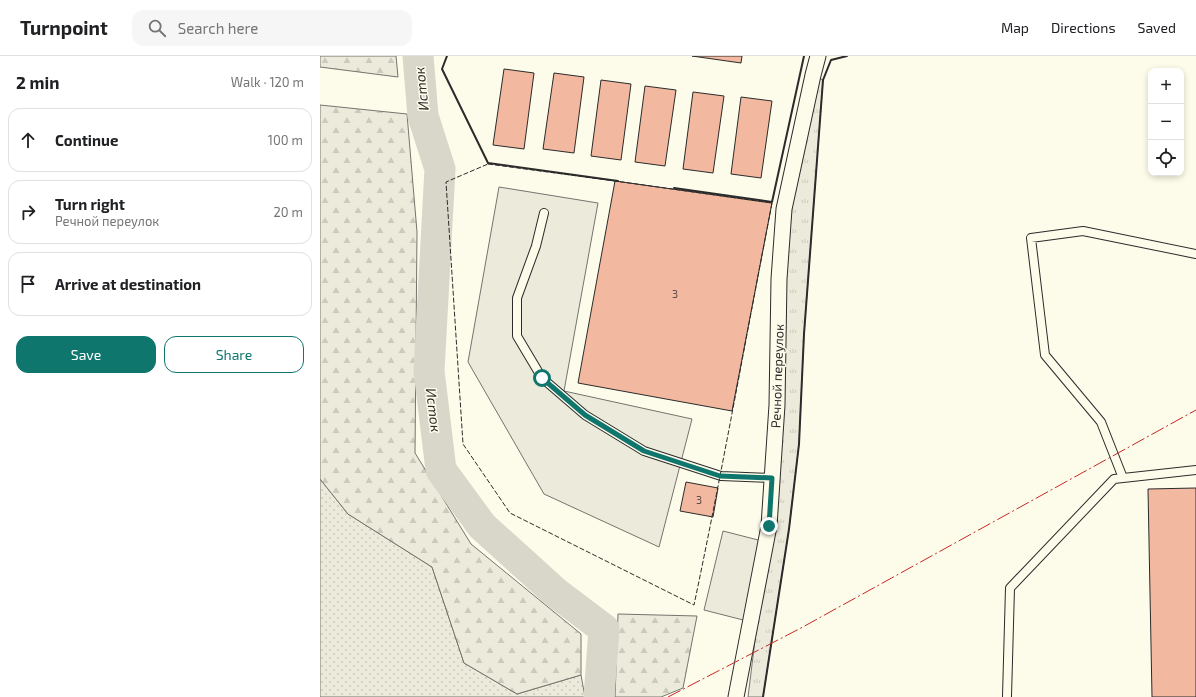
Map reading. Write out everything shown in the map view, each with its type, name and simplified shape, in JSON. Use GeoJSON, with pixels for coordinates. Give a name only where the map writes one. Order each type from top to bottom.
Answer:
{"type":"FeatureCollection","features":[{"type":"Feature","properties":{"kind":"street","name":"Речной переулок"},"geometry":{"type":"LineString","coordinates":[[736,697],[769,526],[777,405],[779,279],[784,209],[818,56]]}},
{"type":"Feature","properties":{"kind":"lane"},"geometry":{"type":"LineString","coordinates":[[544,213],[536,246],[517,298],[517,336],[542,378],[585,415],[644,451],[720,476],[772,478]]}},
{"type":"Feature","properties":{"kind":"lane"},"geometry":{"type":"LineString","coordinates":[[1123,478],[1101,422],[1045,355],[1032,238],[1083,231],[1196,254]]}},
{"type":"Feature","properties":{"kind":"lane"},"geometry":{"type":"LineString","coordinates":[[1007,696],[1010,588],[1114,479],[1196,470]]}},
{"type":"Feature","properties":{"kind":"green space"},"geometry":{"type":"Polygon","coordinates":[[[320,56],[396,56],[398,77],[320,67],[320,56]]]}},
{"type":"Feature","properties":{"kind":"green space"},"geometry":{"type":"Polygon","coordinates":[[[813,75],[823,80],[804,334],[799,444],[789,529],[763,697],[748,697],[757,624],[779,279],[813,75]]]}},
{"type":"Feature","properties":{"kind":"green space"},"geometry":{"type":"Polygon","coordinates":[[[320,105],[407,114],[417,232],[415,453],[471,544],[581,634],[581,675],[517,694],[464,663],[432,567],[348,514],[320,479],[320,105]]]}},
{"type":"Feature","properties":{"kind":"green space"},"geometry":{"type":"Polygon","coordinates":[[[320,479],[348,514],[432,567],[464,663],[517,694],[581,675],[585,697],[320,697],[320,479]]]}},
{"type":"Feature","properties":{"kind":"green space"},"geometry":{"type":"Polygon","coordinates":[[[618,614],[697,616],[683,688],[661,697],[615,697],[618,614]]]}},
{"type":"Feature","properties":{"kind":"shaded area"},"geometry":{"type":"Polygon","coordinates":[[[499,187],[598,203],[564,391],[692,419],[659,547],[544,494],[468,362],[499,187]]]}},
{"type":"Feature","properties":{"kind":"shaded area"},"geometry":{"type":"Polygon","coordinates":[[[723,531],[766,542],[751,622],[704,610],[723,531]]]}},
{"type":"Feature","properties":{"kind":"building"},"geometry":{"type":"Polygon","coordinates":[[[692,56],[742,56],[741,63],[692,56]]]}},
{"type":"Feature","properties":{"kind":"building"},"geometry":{"type":"Polygon","coordinates":[[[504,69],[534,73],[524,149],[493,145],[504,69]]]}},
{"type":"Feature","properties":{"kind":"building"},"geometry":{"type":"Polygon","coordinates":[[[554,73],[584,77],[574,153],[543,149],[554,73]]]}},
{"type":"Feature","properties":{"kind":"building"},"geometry":{"type":"Polygon","coordinates":[[[601,80],[631,84],[621,160],[591,156],[601,80]]]}},
{"type":"Feature","properties":{"kind":"building"},"geometry":{"type":"Polygon","coordinates":[[[645,86],[676,90],[665,166],[635,162],[645,86]]]}},
{"type":"Feature","properties":{"kind":"building"},"geometry":{"type":"Polygon","coordinates":[[[693,92],[724,96],[713,173],[683,169],[693,92]]]}},
{"type":"Feature","properties":{"kind":"building"},"geometry":{"type":"Polygon","coordinates":[[[741,97],[772,101],[761,178],[731,174],[741,97]]]}},
{"type":"Feature","properties":{"kind":"building"},"geometry":{"type":"Polygon","coordinates":[[[615,181],[772,203],[732,411],[578,383],[615,181]]]}},
{"type":"Feature","properties":{"kind":"building"},"geometry":{"type":"Polygon","coordinates":[[[686,482],[718,488],[713,517],[680,511],[686,482]]]}},
{"type":"Feature","properties":{"kind":"building"},"geometry":{"type":"Polygon","coordinates":[[[1196,488],[1196,697],[1152,697],[1148,489],[1196,488]]]}},
{"type":"Feature","properties":{"kind":"waterway","name":"Исток"},"geometry":{"type":"LineString","coordinates":[[418,56],[423,116],[440,169],[429,371],[441,470],[482,526],[555,592],[604,629],[599,697]]}},
{"type":"Feature","properties":{"kind":"fence"},"geometry":{"type":"LineString","coordinates":[[488,164],[772,203],[694,605],[510,513],[463,444],[446,182],[488,164]]}},
{"type":"Feature","properties":{"kind":"wall"},"geometry":{"type":"LineString","coordinates":[[447,56],[442,69],[488,163],[618,181]]}},
{"type":"Feature","properties":{"kind":"wall"},"geometry":{"type":"LineString","coordinates":[[674,188],[772,202],[804,56]]}},
{"type":"Feature","properties":{"kind":"wall"},"geometry":{"type":"LineString","coordinates":[[763,697],[789,529],[799,444],[804,334],[823,80],[831,60],[847,56]]}},
{"type":"Feature","properties":{"kind":"power"},"geometry":{"type":"LineString","coordinates":[[668,697],[801,628],[1196,410]]}},
{"type":"Feature","properties":{"kind":"route"},"geometry":{"type":"LineString","coordinates":[[542,378],[585,415],[644,451],[720,476],[772,478],[769,526]]}}]}
